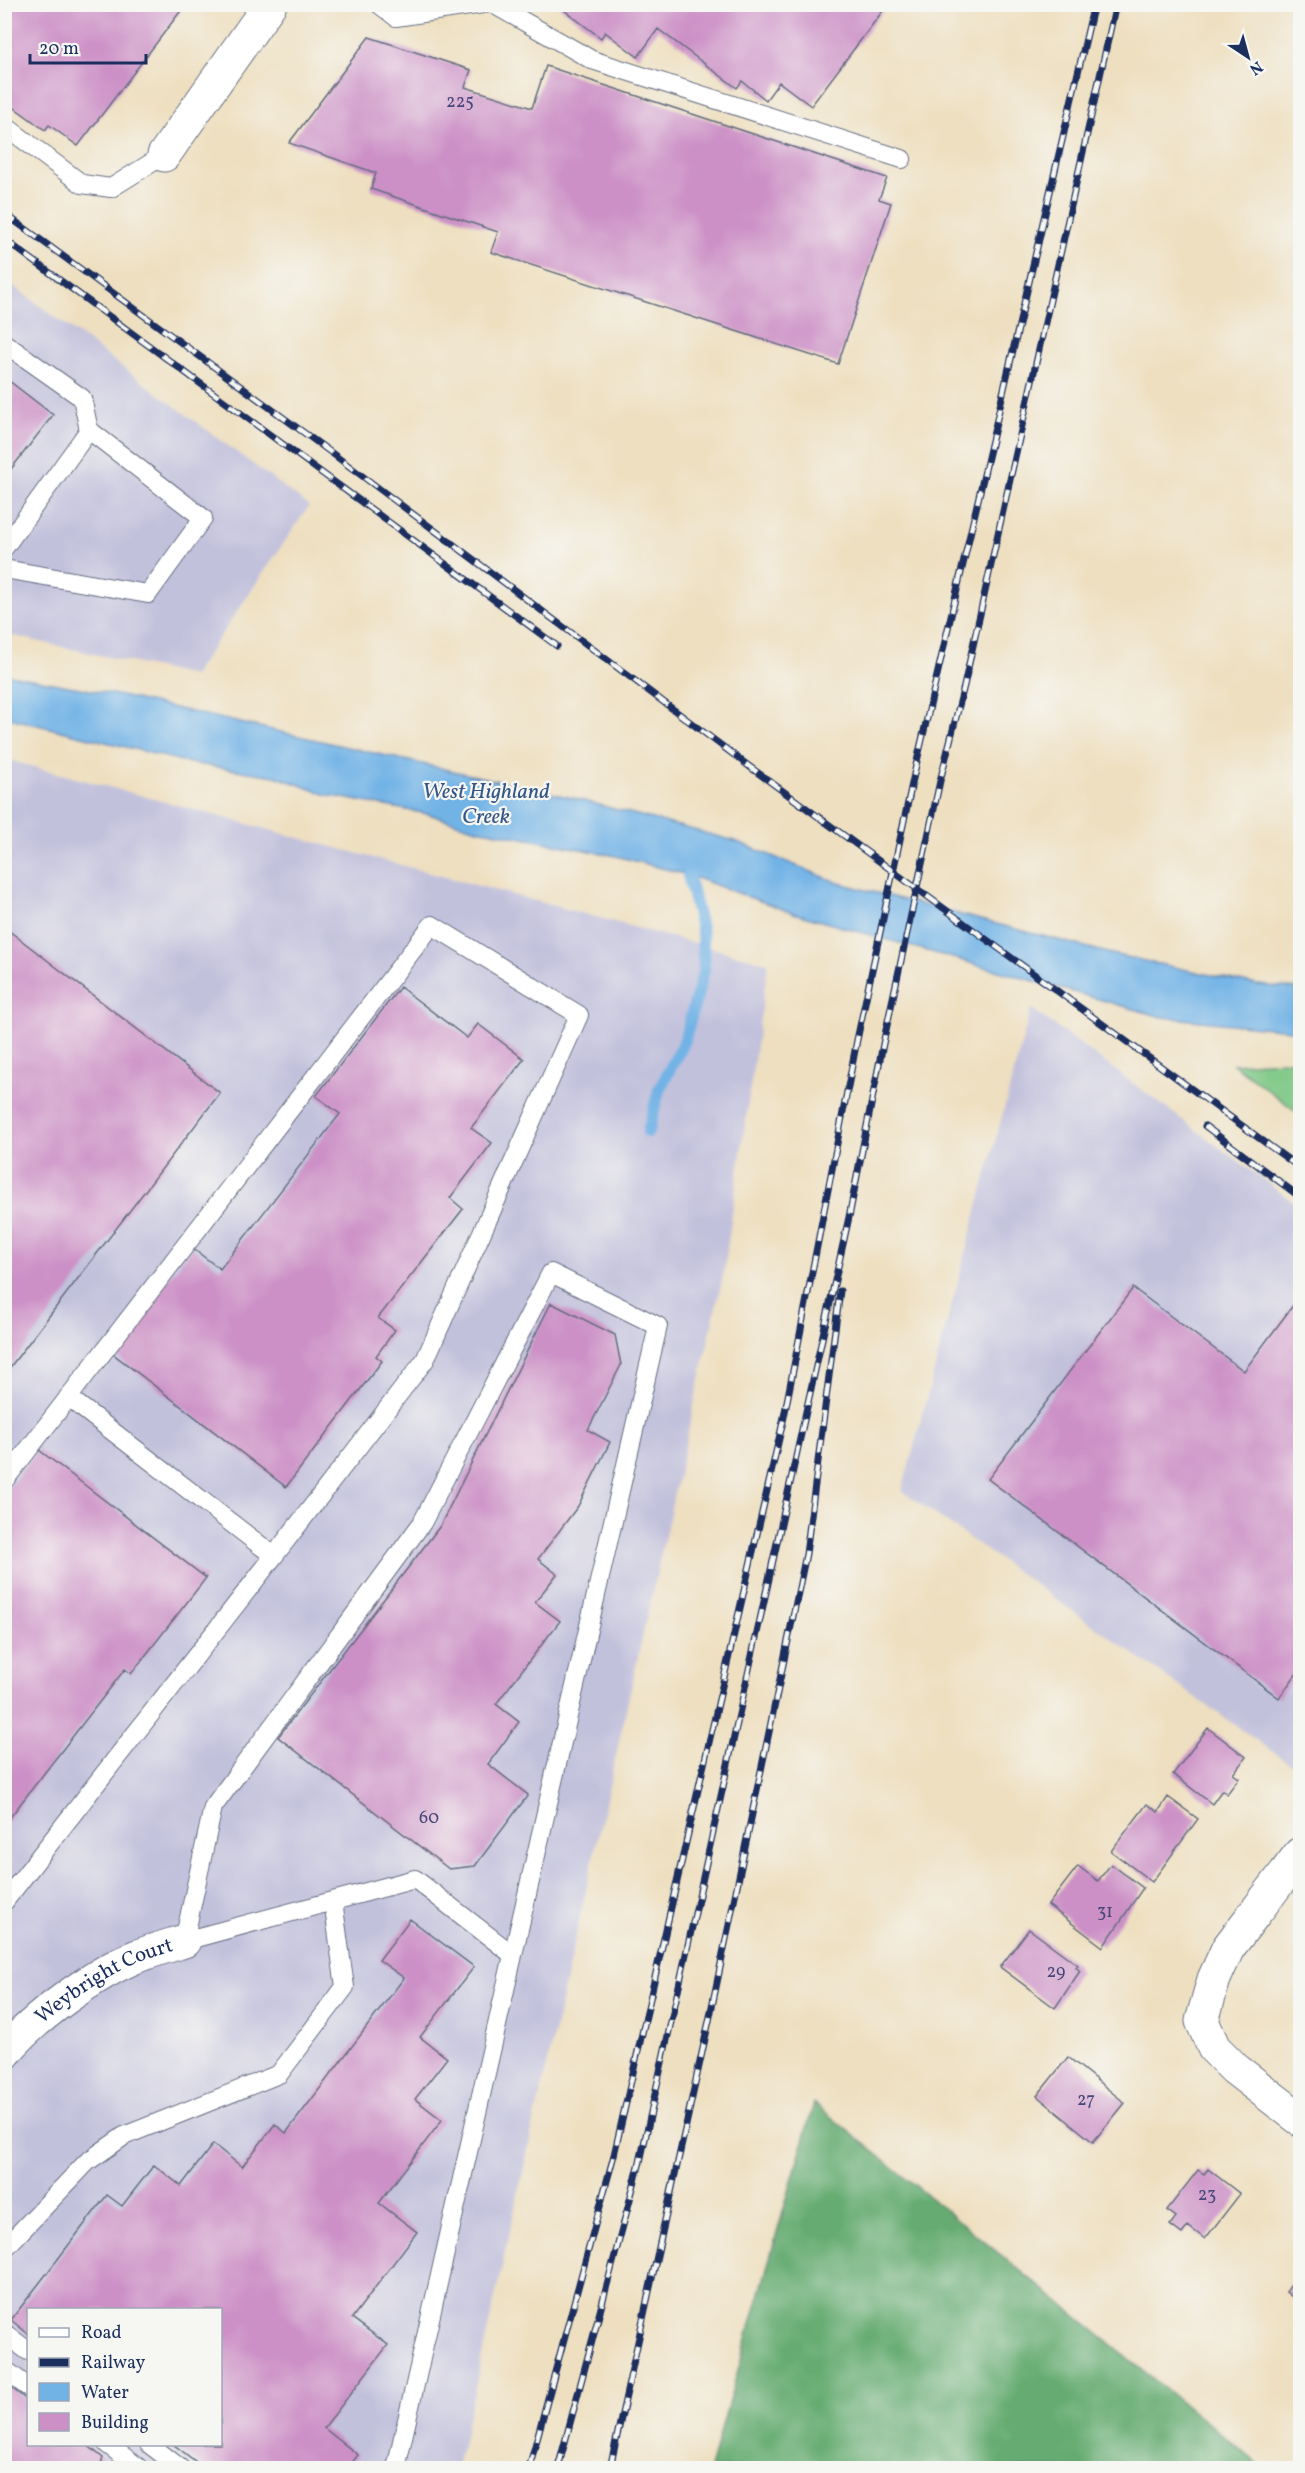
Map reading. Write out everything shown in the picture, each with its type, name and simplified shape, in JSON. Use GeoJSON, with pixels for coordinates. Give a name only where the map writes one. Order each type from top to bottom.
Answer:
{"type":"FeatureCollection","features":[{"type":"Feature","properties":{"kind":"street"},"geometry":{"type":"LineString","coordinates":[[164,155],[270,4]]}},
{"type":"Feature","properties":{"kind":"street"},"geometry":{"type":"LineString","coordinates":[[1300,1854],[1228,1948],[1214,1979],[1202,2021],[1214,2048],[1235,2069],[1300,2120]]}},
{"type":"Feature","properties":{"kind":"street","name":"Weybright Court"},"geometry":{"type":"LineString","coordinates":[[4,2054],[15,2040],[73,1993],[133,1958],[184,1941]]}},
{"type":"Feature","properties":{"kind":"lane"},"geometry":{"type":"LineString","coordinates":[[379,4],[396,17],[483,4]]}},
{"type":"Feature","properties":{"kind":"lane"},"geometry":{"type":"LineString","coordinates":[[493,4],[592,60],[902,159]]}},
{"type":"Feature","properties":{"kind":"lane"},"geometry":{"type":"LineString","coordinates":[[4,125],[82,184],[111,188],[164,155]]}},
{"type":"Feature","properties":{"kind":"lane"},"geometry":{"type":"LineString","coordinates":[[4,343],[82,398],[89,430],[203,518],[148,594],[4,569]]}},
{"type":"Feature","properties":{"kind":"lane"},"geometry":{"type":"LineString","coordinates":[[4,548],[89,430]]}},
{"type":"Feature","properties":{"kind":"lane"},"geometry":{"type":"LineString","coordinates":[[4,1481],[432,925],[579,1015],[425,1360],[4,1902]]}},
{"type":"Feature","properties":{"kind":"lane"},"geometry":{"type":"LineString","coordinates":[[396,2469],[658,1326],[551,1273],[422,1523],[213,1807],[184,1941],[415,1879],[513,1954]]}},
{"type":"Feature","properties":{"kind":"lane"},"geometry":{"type":"LineString","coordinates":[[68,1397],[274,1556]]}},
{"type":"Feature","properties":{"kind":"lane"},"geometry":{"type":"LineString","coordinates":[[4,2249],[87,2162],[124,2136],[279,2074],[345,1987],[333,1901]]}},
{"type":"Feature","properties":{"kind":"lane"},"geometry":{"type":"LineString","coordinates":[[4,2333],[27,2350]]}},
{"type":"Feature","properties":{"kind":"lane"},"geometry":{"type":"LineString","coordinates":[[4,2369],[27,2385]]}},
{"type":"Feature","properties":{"kind":"lane"},"geometry":{"type":"LineString","coordinates":[[108,2446],[139,2469]]}},
{"type":"Feature","properties":{"kind":"lane"},"geometry":{"type":"LineString","coordinates":[[150,2446],[180,2469]]}},
{"type":"Feature","properties":{"kind":"shaded area"},"geometry":{"type":"Polygon","coordinates":[[[4,279],[309,506],[193,676],[5,634],[4,279]]]}},
{"type":"Feature","properties":{"kind":"shaded area"},"geometry":{"type":"Polygon","coordinates":[[[4,759],[768,963],[724,1271],[457,2468],[5,2468],[4,759]]]}},
{"type":"Feature","properties":{"kind":"shaded area"},"geometry":{"type":"Polygon","coordinates":[[[1031,1008],[1300,1207],[1300,1771],[902,1491],[1031,1008]]]}},
{"type":"Feature","properties":{"kind":"green space"},"geometry":{"type":"Polygon","coordinates":[[[1300,1060],[1300,1114],[1233,1064],[1300,1060]]]}},
{"type":"Feature","properties":{"kind":"green space"},"geometry":{"type":"Polygon","coordinates":[[[814,2103],[1263,2468],[710,2468],[814,2103]]]}},
{"type":"Feature","properties":{"kind":"water","name":"West Highland Creek"},"geometry":{"type":"Polygon","coordinates":[[[5,674],[117,695],[573,798],[735,841],[839,883],[1112,954],[1258,985],[1300,989],[1300,1031],[1162,1017],[796,914],[688,875],[616,856],[477,829],[428,814],[327,795],[275,776],[190,763],[5,717],[5,674]]]}},
{"type":"Feature","properties":{"kind":"building"},"geometry":{"type":"Polygon","coordinates":[[[4,4],[186,4],[78,146],[49,125],[45,130],[4,100],[4,4]]]}},
{"type":"Feature","properties":{"kind":"building"},"geometry":{"type":"Polygon","coordinates":[[[556,4],[888,4],[811,106],[779,82],[766,100],[742,81],[737,88],[658,29],[638,57],[605,32],[601,38],[556,4]]]}},
{"type":"Feature","properties":{"kind":"building"},"geometry":{"type":"Polygon","coordinates":[[[369,37],[471,70],[465,87],[532,108],[546,66],[887,178],[879,199],[891,203],[838,364],[491,252],[498,232],[371,189],[376,173],[289,143],[369,37]]]}},
{"type":"Feature","properties":{"kind":"building"},"geometry":{"type":"Polygon","coordinates":[[[4,377],[53,415],[4,478],[4,377]]]}},
{"type":"Feature","properties":{"kind":"building"},"geometry":{"type":"Polygon","coordinates":[[[4,927],[220,1093],[4,1375],[4,927]]]}},
{"type":"Feature","properties":{"kind":"building"},"geometry":{"type":"Polygon","coordinates":[[[400,987],[467,1038],[478,1024],[524,1059],[471,1128],[492,1143],[450,1198],[463,1209],[378,1318],[395,1330],[376,1356],[382,1361],[286,1487],[112,1353],[192,1248],[220,1269],[340,1114],[316,1096],[400,987]]]}},
{"type":"Feature","properties":{"kind":"building"},"geometry":{"type":"Polygon","coordinates":[[[1133,1288],[1244,1371],[1297,1300],[1300,1303],[1300,1669],[1279,1698],[988,1479],[1133,1288]]]}},
{"type":"Feature","properties":{"kind":"building"},"geometry":{"type":"Polygon","coordinates":[[[551,1303],[615,1335],[621,1365],[588,1430],[610,1442],[578,1506],[538,1559],[557,1574],[535,1602],[560,1621],[496,1704],[519,1722],[488,1764],[528,1795],[475,1866],[449,1869],[278,1737],[440,1526],[551,1303]]]}},
{"type":"Feature","properties":{"kind":"building"},"geometry":{"type":"Polygon","coordinates":[[[39,1450],[206,1578],[131,1674],[125,1669],[4,1825],[4,1494],[39,1450]]]}},
{"type":"Feature","properties":{"kind":"building"},"geometry":{"type":"Polygon","coordinates":[[[1208,1728],[1246,1757],[1233,1774],[1239,1778],[1227,1794],[1222,1790],[1212,1804],[1173,1774],[1208,1728]]]}},
{"type":"Feature","properties":{"kind":"building"},"geometry":{"type":"Polygon","coordinates":[[[1168,1797],[1198,1819],[1152,1882],[1111,1851],[1147,1804],[1158,1812],[1168,1797]]]}},
{"type":"Feature","properties":{"kind":"building"},"geometry":{"type":"Polygon","coordinates":[[[1111,1864],[1143,1888],[1103,1947],[1048,1905],[1078,1866],[1098,1881],[1111,1864]]]}},
{"type":"Feature","properties":{"kind":"building"},"geometry":{"type":"Polygon","coordinates":[[[410,1919],[474,1967],[420,2037],[447,2058],[415,2099],[442,2120],[379,2203],[417,2232],[352,2318],[388,2345],[324,2428],[358,2455],[348,2468],[204,2468],[176,2446],[222,2446],[222,2308],[27,2308],[27,2333],[11,2320],[107,2195],[122,2206],[154,2165],[181,2186],[213,2144],[242,2167],[275,2124],[286,2133],[404,1978],[379,1960],[410,1919]]]}},
{"type":"Feature","properties":{"kind":"building"},"geometry":{"type":"Polygon","coordinates":[[[1029,1929],[1078,1965],[1076,1967],[1080,1971],[1055,2008],[1000,1967],[1029,1929]]]}},
{"type":"Feature","properties":{"kind":"building"},"geometry":{"type":"Polygon","coordinates":[[[1068,2057],[1125,2103],[1093,2142],[1037,2096],[1068,2057]]]}},
{"type":"Feature","properties":{"kind":"building"},"geometry":{"type":"Polygon","coordinates":[[[1208,2169],[1240,2194],[1205,2239],[1188,2226],[1182,2234],[1170,2225],[1176,2217],[1167,2210],[1198,2170],[1204,2174],[1208,2169]]]}},
{"type":"Feature","properties":{"kind":"building"},"geometry":{"type":"Polygon","coordinates":[[[1300,2272],[1300,2303],[1286,2292],[1300,2272]]]}},
{"type":"Feature","properties":{"kind":"building"},"geometry":{"type":"Polygon","coordinates":[[[4,2382],[27,2400],[27,2446],[88,2446],[103,2458],[100,2468],[4,2468],[4,2382]]]}},
{"type":"Feature","properties":{"kind":"waterway"},"geometry":{"type":"LineString","coordinates":[[648,1132],[659,1090],[684,1042],[704,970],[702,932],[688,875]]}},
{"type":"Feature","properties":{"kind":"railway"},"geometry":{"type":"LineString","coordinates":[[529,2468],[614,2155],[784,1417],[857,1040],[914,774],[1094,4]]}},
{"type":"Feature","properties":{"kind":"railway"},"geometry":{"type":"LineString","coordinates":[[558,2468],[640,2162],[849,1217],[883,1044],[940,781],[964,686],[1116,4]]}},
{"type":"Feature","properties":{"kind":"railway"},"geometry":{"type":"LineString","coordinates":[[4,213],[333,454],[750,767],[1300,1168]]}},
{"type":"Feature","properties":{"kind":"railway"},"geometry":{"type":"LineString","coordinates":[[4,239],[557,646]]}},
{"type":"Feature","properties":{"kind":"railway"},"geometry":{"type":"LineString","coordinates":[[1205,1126],[1300,1197]]}},
{"type":"Feature","properties":{"kind":"railway"},"geometry":{"type":"LineString","coordinates":[[610,2468],[709,2021],[806,1554],[840,1291]]}}]}
